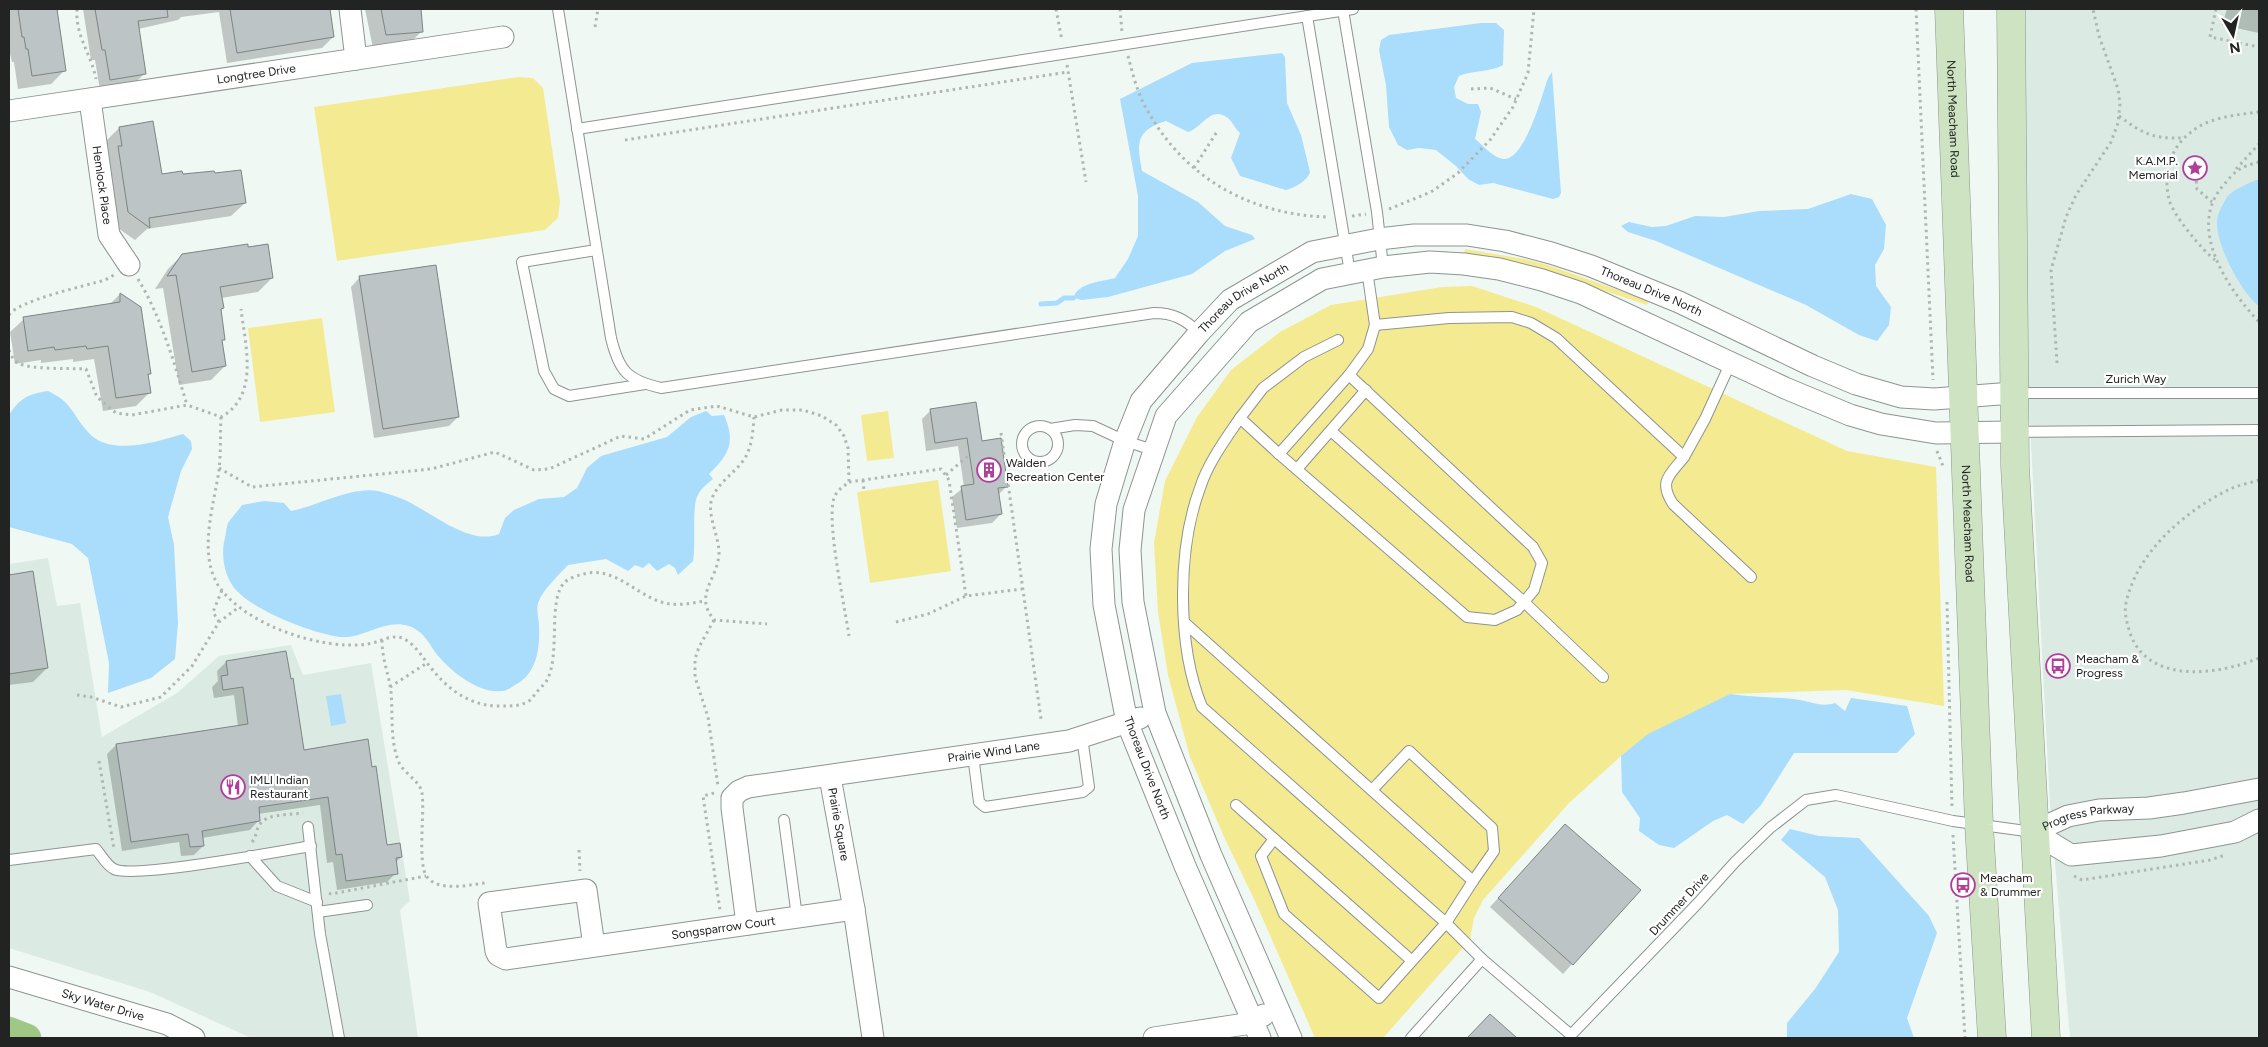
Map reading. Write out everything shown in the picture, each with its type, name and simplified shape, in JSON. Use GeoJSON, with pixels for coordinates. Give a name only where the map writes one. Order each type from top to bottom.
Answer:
{"type":"FeatureCollection","features":[{"type":"Feature","properties":{"kind":"main road","name":"North Meacham Road"},"geometry":{"type":"LineString","coordinates":[[1949,9],[1963,433],[1979,825],[1992,1038]]}},
{"type":"Feature","properties":{"kind":"main road"},"geometry":{"type":"LineString","coordinates":[[2011,9],[2014,432],[2033,832],[2046,1038]]}},
{"type":"Feature","properties":{"kind":"main road"},"geometry":{"type":"LineString","coordinates":[[9,1031],[27,1038]]}},
{"type":"Feature","properties":{"kind":"street"},"geometry":{"type":"LineString","coordinates":[[350,9],[356,58]]}},
{"type":"Feature","properties":{"kind":"street","name":"Longtree Drive"},"geometry":{"type":"LineString","coordinates":[[9,111],[93,92],[503,37]]}},
{"type":"Feature","properties":{"kind":"street","name":"Hemlock Place"},"geometry":{"type":"LineString","coordinates":[[93,92],[109,235],[129,266]]}},
{"type":"Feature","properties":{"kind":"street","name":"Thoreau Drive North"},"geometry":{"type":"LineString","coordinates":[[1256,1029],[1185,866],[1127,722],[1104,605],[1101,549],[1106,504],[1125,441],[1141,401],[1230,300],[1273,273],[1312,252],[1379,239],[1429,234],[1467,235],[1551,252],[1591,266],[1679,302],[1813,366],[1856,384],[1901,397],[1934,399],[2013,393]]}},
{"type":"Feature","properties":{"kind":"street","name":"Thoreau Drive North"},"geometry":{"type":"LineString","coordinates":[[1291,1038],[1211,855],[1155,713],[1133,602],[1130,550],[1134,510],[1166,416],[1248,322],[1322,279],[1367,270],[1430,262],[1499,269],[1542,280],[1581,293],[1785,388],[1850,415],[1881,424],[1936,433],[2014,432]]}},
{"type":"Feature","properties":{"kind":"street","name":"Prairie Wind Lane"},"geometry":{"type":"LineString","coordinates":[[830,777],[1069,741],[1155,713]]}},
{"type":"Feature","properties":{"kind":"street","name":"Prairie Square"},"geometry":{"type":"LineString","coordinates":[[747,924],[732,798],[739,791],[748,787],[830,777],[854,908],[873,1038]]}},
{"type":"Feature","properties":{"kind":"street","name":"Progress Parkway"},"geometry":{"type":"LineString","coordinates":[[2033,832],[2068,816],[2099,810],[2149,808],[2259,789]]}},
{"type":"Feature","properties":{"kind":"street","name":"Progress Parkway"},"geometry":{"type":"LineString","coordinates":[[2033,832],[2070,855],[2161,846],[2235,832],[2259,820]]}},
{"type":"Feature","properties":{"kind":"street","name":"Songsparrow Court"},"geometry":{"type":"LineString","coordinates":[[594,946],[586,890],[489,903],[496,951],[502,958],[594,946],[722,928],[854,908]]}},
{"type":"Feature","properties":{"kind":"street","name":"Sky Water Drive"},"geometry":{"type":"LineString","coordinates":[[9,977],[167,1024],[194,1038]]}},
{"type":"Feature","properties":{"kind":"street"},"geometry":{"type":"LineString","coordinates":[[1154,1038],[1245,1024],[1256,1029],[1278,1008]]}},
{"type":"Feature","properties":{"kind":"lane"},"geometry":{"type":"LineString","coordinates":[[558,9],[610,338],[616,360],[626,373],[645,384],[661,388],[1154,313],[1174,315],[1187,322],[1199,333]]}},
{"type":"Feature","properties":{"kind":"lane"},"geometry":{"type":"LineString","coordinates":[[576,129],[1348,9],[1377,212],[1379,239],[1367,270],[1375,324],[1368,349],[1349,375],[1279,454]]}},
{"type":"Feature","properties":{"kind":"lane"},"geometry":{"type":"LineString","coordinates":[[1307,16],[1346,246],[1367,270]]}},
{"type":"Feature","properties":{"kind":"lane"},"geometry":{"type":"LineString","coordinates":[[596,250],[522,262],[544,371],[554,389],[570,396],[645,384]]}},
{"type":"Feature","properties":{"kind":"lane"},"geometry":{"type":"LineString","coordinates":[[1375,324],[1449,318],[1512,317],[1531,323],[1556,338],[1684,456]]}},
{"type":"Feature","properties":{"kind":"lane","name":"Drummer Drive"},"geometry":{"type":"LineString","coordinates":[[1338,340],[1304,357],[1263,388],[1219,448],[1200,487],[1186,555],[1182,595],[1192,684],[1202,707],[1446,923],[1482,959],[1573,1037],[1735,862],[1770,828],[1806,800],[1836,795],[1952,822],[2033,832]]}},
{"type":"Feature","properties":{"kind":"lane"},"geometry":{"type":"LineString","coordinates":[[1731,362],[1705,419],[1684,456],[1666,480],[1665,493],[1673,504],[1751,577]]}},
{"type":"Feature","properties":{"kind":"lane"},"geometry":{"type":"LineString","coordinates":[[1240,418],[1467,617],[1496,620],[1518,610],[1534,590],[1542,563],[1533,547],[1349,375]]}},
{"type":"Feature","properties":{"kind":"lane"},"geometry":{"type":"LineString","coordinates":[[1298,469],[1366,390]]}},
{"type":"Feature","properties":{"kind":"lane","name":"Zurich Way"},"geometry":{"type":"LineString","coordinates":[[2013,393],[2259,393]]}},
{"type":"Feature","properties":{"kind":"lane"},"geometry":{"type":"LineString","coordinates":[[1050,429],[1075,425],[1093,426],[1125,441],[1153,450]]}},
{"type":"Feature","properties":{"kind":"lane"},"geometry":{"type":"LineString","coordinates":[[2014,432],[2259,430]]}},
{"type":"Feature","properties":{"kind":"lane"},"geometry":{"type":"LineString","coordinates":[[1331,431],[1524,602],[1603,677]]}},
{"type":"Feature","properties":{"kind":"lane"},"geometry":{"type":"LineString","coordinates":[[1185,623],[1473,881]]}},
{"type":"Feature","properties":{"kind":"lane"},"geometry":{"type":"LineString","coordinates":[[973,755],[979,802],[985,807],[1083,792],[1089,787],[1082,736]]}},
{"type":"Feature","properties":{"kind":"lane"},"geometry":{"type":"LineString","coordinates":[[1274,839],[1261,856],[1284,914],[1379,998],[1446,923],[1494,851],[1492,828],[1409,751],[1372,790]]}},
{"type":"Feature","properties":{"kind":"lane"},"geometry":{"type":"LineString","coordinates":[[1236,805],[1411,960]]}},
{"type":"Feature","properties":{"kind":"lane"},"geometry":{"type":"LineString","coordinates":[[784,820],[797,917]]}},
{"type":"Feature","properties":{"kind":"lane"},"geometry":{"type":"LineString","coordinates":[[308,827],[317,907],[339,1038]]}},
{"type":"Feature","properties":{"kind":"lane"},"geometry":{"type":"LineString","coordinates":[[9,860],[96,849],[114,869],[126,872],[311,846]]}},
{"type":"Feature","properties":{"kind":"lane"},"geometry":{"type":"LineString","coordinates":[[250,856],[277,886],[317,907],[367,906]]}},
{"type":"Feature","properties":{"kind":"lane"},"geometry":{"type":"LineString","coordinates":[[1411,1038],[1482,959]]}},
{"type":"Feature","properties":{"kind":"path"},"geometry":{"type":"LineString","coordinates":[[77,9],[80,38],[91,58],[93,92]]}},
{"type":"Feature","properties":{"kind":"path"},"geometry":{"type":"LineString","coordinates":[[595,27],[598,9]]}},
{"type":"Feature","properties":{"kind":"path"},"geometry":{"type":"LineString","coordinates":[[1056,9],[1086,182]]}},
{"type":"Feature","properties":{"kind":"path"},"geometry":{"type":"LineString","coordinates":[[1120,9],[1124,44],[1136,86],[1148,113],[1180,155],[1206,178],[1242,200],[1302,216],[1341,217],[1377,212],[1431,192],[1458,173],[1490,140],[1516,99],[1528,72],[1534,9]]}},
{"type":"Feature","properties":{"kind":"path"},"geometry":{"type":"LineString","coordinates":[[1916,9],[1932,369]]}},
{"type":"Feature","properties":{"kind":"path"},"geometry":{"type":"LineString","coordinates":[[2057,363],[2051,270],[2066,217],[2076,195],[2111,142],[2120,104],[2118,89],[2099,36],[2093,9]]}},
{"type":"Feature","properties":{"kind":"path"},"geometry":{"type":"LineString","coordinates":[[2216,9],[2210,37],[2259,47]]}},
{"type":"Feature","properties":{"kind":"path"},"geometry":{"type":"LineString","coordinates":[[626,140],[1068,72]]}},
{"type":"Feature","properties":{"kind":"path"},"geometry":{"type":"LineString","coordinates":[[1471,89],[1490,88],[1516,99]]}},
{"type":"Feature","properties":{"kind":"path"},"geometry":{"type":"LineString","coordinates":[[2259,112],[2225,117],[2190,132],[2174,150],[2166,172],[2169,200],[2200,246],[2215,260],[2241,303],[2259,322]]}},
{"type":"Feature","properties":{"kind":"path"},"geometry":{"type":"LineString","coordinates":[[2118,116],[2143,133],[2163,138],[2184,138]]}},
{"type":"Feature","properties":{"kind":"path"},"geometry":{"type":"LineString","coordinates":[[1194,168],[1218,130]]}},
{"type":"Feature","properties":{"kind":"path"},"geometry":{"type":"LineString","coordinates":[[2215,260],[2210,235],[2209,213],[2212,202],[2234,172],[2259,144]]}},
{"type":"Feature","properties":{"kind":"path"},"geometry":{"type":"LineString","coordinates":[[2234,172],[2259,162]]}},
{"type":"Feature","properties":{"kind":"path"},"geometry":{"type":"LineString","coordinates":[[2195,168],[2197,189],[2212,202]]}},
{"type":"Feature","properties":{"kind":"path"},"geometry":{"type":"LineString","coordinates":[[9,314],[12,310],[26,302],[105,280],[129,266],[151,303],[168,346],[187,405]]}},
{"type":"Feature","properties":{"kind":"path"},"geometry":{"type":"LineString","coordinates":[[241,309],[248,375],[244,391],[237,404],[221,417],[219,468],[209,541],[209,557],[217,583],[248,614],[278,630],[320,642],[366,644],[393,637],[402,638],[410,642],[443,682],[472,702],[487,706],[516,706],[529,701],[547,680],[555,650],[558,594],[565,581],[581,574],[600,573],[615,576],[660,602],[674,605],[705,601]]}},
{"type":"Feature","properties":{"kind":"path"},"geometry":{"type":"LineString","coordinates":[[9,350],[13,359],[19,363],[53,368],[86,369],[97,397],[116,413],[132,414],[187,405],[221,417]]}},
{"type":"Feature","properties":{"kind":"path"},"geometry":{"type":"LineString","coordinates":[[219,468],[252,488],[431,468],[496,452],[534,470],[549,469],[621,436],[644,439],[690,410],[717,406],[754,417],[782,410],[803,410],[822,416],[836,425],[844,436],[848,448],[849,482]]}},
{"type":"Feature","properties":{"kind":"path"},"geometry":{"type":"LineString","coordinates":[[754,417],[750,444],[744,458],[713,496],[711,506],[719,553],[718,563],[704,596],[708,612],[714,620],[768,624]]}},
{"type":"Feature","properties":{"kind":"path"},"geometry":{"type":"LineString","coordinates":[[1000,433],[1041,719]]}},
{"type":"Feature","properties":{"kind":"path"},"geometry":{"type":"LineString","coordinates":[[946,475],[969,455]]}},
{"type":"Feature","properties":{"kind":"path"},"geometry":{"type":"LineString","coordinates":[[1938,456],[1944,470]]}},
{"type":"Feature","properties":{"kind":"path"},"geometry":{"type":"LineString","coordinates":[[849,636],[832,520],[833,500],[837,491],[849,482],[941,469],[949,480],[966,596]]}},
{"type":"Feature","properties":{"kind":"path"},"geometry":{"type":"LineString","coordinates":[[863,480],[864,491]]}},
{"type":"Feature","properties":{"kind":"path"},"geometry":{"type":"LineString","coordinates":[[2259,480],[2232,488],[2205,503],[2165,535],[2152,550],[2136,575],[2126,603],[2125,616],[2134,646],[2162,667],[2179,672],[2202,672],[2250,662],[2259,658]]}},
{"type":"Feature","properties":{"kind":"path"},"geometry":{"type":"LineString","coordinates":[[896,622],[928,614],[966,596],[1022,589]]}},
{"type":"Feature","properties":{"kind":"path"},"geometry":{"type":"LineString","coordinates":[[219,622],[213,612],[222,590]]}},
{"type":"Feature","properties":{"kind":"path"},"geometry":{"type":"LineString","coordinates":[[1947,596],[1950,782]]}},
{"type":"Feature","properties":{"kind":"path"},"geometry":{"type":"LineString","coordinates":[[77,695],[91,697],[121,707],[161,697],[192,666],[219,622],[239,607]]}},
{"type":"Feature","properties":{"kind":"path"},"geometry":{"type":"LineString","coordinates":[[714,620],[695,659],[695,677],[708,717],[719,792],[703,796],[722,928]]}},
{"type":"Feature","properties":{"kind":"path"},"geometry":{"type":"LineString","coordinates":[[382,640],[382,654],[390,687],[394,746],[398,763],[422,792],[423,862],[426,876],[435,884],[458,887],[487,883]]}},
{"type":"Feature","properties":{"kind":"path"},"geometry":{"type":"LineString","coordinates":[[390,687],[427,663]]}},
{"type":"Feature","properties":{"kind":"path"},"geometry":{"type":"LineString","coordinates":[[572,872],[582,871],[579,850]]}},
{"type":"Feature","properties":{"kind":"path"},"geometry":{"type":"LineString","coordinates":[[1955,869],[1965,1038]]}},
{"type":"Feature","properties":{"kind":"shaded area"},"geometry":{"type":"Polygon","coordinates":[[[2008,9],[2259,9],[2259,1038],[2070,1038],[2050,805],[2008,9]]]}},
{"type":"Feature","properties":{"kind":"shaded area"},"geometry":{"type":"Polygon","coordinates":[[[518,77],[533,78],[543,88],[560,202],[558,218],[545,230],[337,261],[314,107],[518,77]]]}},
{"type":"Feature","properties":{"kind":"shaded area"},"geometry":{"type":"Polygon","coordinates":[[[1465,249],[1548,265],[1649,301],[1647,305],[1521,263],[1464,253],[1465,249]]]}},
{"type":"Feature","properties":{"kind":"shaded area"},"geometry":{"type":"Polygon","coordinates":[[[1472,286],[1536,307],[1847,451],[1936,467],[1944,706],[1846,690],[1730,694],[1642,740],[1621,756],[1569,803],[1483,900],[1474,918],[1470,940],[1383,1038],[1315,1038],[1190,757],[1168,675],[1158,612],[1154,543],[1165,481],[1197,417],[1231,370],[1280,332],[1331,305],[1442,287],[1472,286]]]}},
{"type":"Feature","properties":{"kind":"shaded area"},"geometry":{"type":"Polygon","coordinates":[[[322,318],[335,412],[260,422],[248,328],[322,318]]]}},
{"type":"Feature","properties":{"kind":"shaded area"},"geometry":{"type":"Polygon","coordinates":[[[888,411],[894,458],[867,461],[861,415],[888,411]]]}},
{"type":"Feature","properties":{"kind":"shaded area"},"geometry":{"type":"Polygon","coordinates":[[[938,480],[951,571],[870,583],[857,492],[938,480]]]}},
{"type":"Feature","properties":{"kind":"shaded area"},"geometry":{"type":"Polygon","coordinates":[[[48,558],[57,606],[80,603],[102,737],[177,693],[219,656],[291,645],[303,675],[371,663],[410,901],[400,910],[418,1038],[251,1038],[150,992],[9,948],[9,564],[48,558]]]}},
{"type":"Feature","properties":{"kind":"water"},"geometry":{"type":"Polygon","coordinates":[[[1481,23],[1496,23],[1504,30],[1503,65],[1459,76],[1454,87],[1456,98],[1468,104],[1478,104],[1481,112],[1475,139],[1499,158],[1511,157],[1525,139],[1552,72],[1561,193],[1559,197],[1553,199],[1493,183],[1479,185],[1468,179],[1456,166],[1436,150],[1419,148],[1407,150],[1398,145],[1389,127],[1386,85],[1379,50],[1381,40],[1389,35],[1481,23]]]}},
{"type":"Feature","properties":{"kind":"water"},"geometry":{"type":"Polygon","coordinates":[[[1282,53],[1285,57],[1287,103],[1301,135],[1310,172],[1301,183],[1286,190],[1240,176],[1231,158],[1240,133],[1228,118],[1222,115],[1212,115],[1188,132],[1166,121],[1148,129],[1140,139],[1139,153],[1142,171],[1198,202],[1225,226],[1252,235],[1255,239],[1225,251],[1192,274],[1108,297],[1082,300],[1073,298],[1085,286],[1115,278],[1128,259],[1138,236],[1138,196],[1120,99],[1192,63],[1282,53]]]}},
{"type":"Feature","properties":{"kind":"water"},"geometry":{"type":"Polygon","coordinates":[[[2259,180],[2259,306],[2244,289],[2229,264],[2219,237],[2217,225],[2218,215],[2229,194],[2259,180]]]}},
{"type":"Feature","properties":{"kind":"water"},"geometry":{"type":"Polygon","coordinates":[[[1851,194],[1872,199],[1886,225],[1884,249],[1875,265],[1876,286],[1891,307],[1889,325],[1877,341],[1859,335],[1806,305],[1656,241],[1628,232],[1621,226],[1629,222],[1652,227],[1666,226],[1695,216],[1724,217],[1759,211],[1808,209],[1851,194]]]}},
{"type":"Feature","properties":{"kind":"water"},"geometry":{"type":"Polygon","coordinates":[[[48,391],[67,404],[82,425],[97,440],[108,444],[120,446],[133,445],[160,441],[183,434],[191,441],[192,449],[181,471],[168,517],[174,545],[178,623],[175,659],[151,678],[108,693],[109,663],[88,558],[72,544],[9,527],[9,415],[17,404],[25,398],[48,391]]]}},
{"type":"Feature","properties":{"kind":"water"},"geometry":{"type":"Polygon","coordinates":[[[706,411],[712,416],[724,415],[730,433],[730,441],[726,454],[709,474],[713,479],[702,489],[697,497],[693,561],[678,575],[675,568],[669,564],[657,571],[649,563],[643,568],[635,565],[628,571],[606,559],[568,565],[540,598],[537,609],[539,643],[536,660],[528,674],[511,688],[494,691],[476,686],[445,664],[420,632],[409,626],[400,624],[383,626],[349,637],[328,635],[271,614],[246,599],[229,580],[223,554],[224,542],[228,523],[242,505],[264,501],[284,503],[291,511],[357,491],[378,491],[411,503],[461,531],[487,537],[499,534],[505,518],[514,510],[539,499],[564,497],[577,488],[587,468],[601,456],[667,437],[691,417],[706,411]]]}},
{"type":"Feature","properties":{"kind":"water"},"geometry":{"type":"Polygon","coordinates":[[[341,694],[346,723],[331,726],[326,696],[341,694]]]}},
{"type":"Feature","properties":{"kind":"water"},"geometry":{"type":"Polygon","coordinates":[[[1730,694],[1793,699],[1824,705],[1835,703],[1845,711],[1851,698],[1907,706],[1915,734],[1897,753],[1794,753],[1761,805],[1743,824],[1727,815],[1713,821],[1674,848],[1659,845],[1639,831],[1640,818],[1622,792],[1621,756],[1648,734],[1730,694]]]}},
{"type":"Feature","properties":{"kind":"water"},"geometry":{"type":"Polygon","coordinates":[[[1790,829],[1819,836],[1859,838],[1929,916],[1937,933],[1907,1018],[1914,1038],[1787,1038],[1787,1023],[1815,989],[1839,952],[1838,910],[1825,877],[1781,840],[1790,829]]]}},
{"type":"Feature","properties":{"kind":"building"},"geometry":{"type":"Polygon","coordinates":[[[18,9],[57,9],[66,71],[32,76],[28,49],[26,49],[24,37],[22,37],[18,9]]]}},
{"type":"Feature","properties":{"kind":"building"},"geometry":{"type":"Polygon","coordinates":[[[95,9],[167,9],[168,17],[138,21],[146,74],[110,80],[105,50],[102,50],[95,9]]]}},
{"type":"Feature","properties":{"kind":"building"},"geometry":{"type":"Polygon","coordinates":[[[230,9],[330,9],[334,37],[237,53],[230,9]]]}},
{"type":"Feature","properties":{"kind":"building"},"geometry":{"type":"Polygon","coordinates":[[[381,9],[421,9],[423,32],[386,35],[381,9]]]}},
{"type":"Feature","properties":{"kind":"building"},"geometry":{"type":"Polygon","coordinates":[[[153,121],[162,174],[182,171],[183,174],[241,170],[246,203],[149,218],[150,228],[128,212],[118,146],[122,146],[119,127],[153,121]]]}},
{"type":"Feature","properties":{"kind":"building"},"geometry":{"type":"Polygon","coordinates":[[[248,244],[248,247],[268,244],[273,278],[220,287],[224,308],[221,309],[225,340],[222,340],[226,366],[192,372],[176,275],[167,276],[182,254],[248,244]]]}},
{"type":"Feature","properties":{"kind":"building"},"geometry":{"type":"Polygon","coordinates":[[[436,265],[459,417],[383,429],[359,276],[436,265]]]}},
{"type":"Feature","properties":{"kind":"building"},"geometry":{"type":"Polygon","coordinates":[[[120,293],[141,307],[151,374],[148,374],[151,393],[116,398],[108,346],[87,349],[86,346],[55,350],[54,347],[28,351],[23,317],[120,302],[120,293]]]}},
{"type":"Feature","properties":{"kind":"building","name":"Walden Recreation Center"},"geometry":{"type":"Polygon","coordinates":[[[976,402],[982,441],[1001,438],[1008,487],[998,488],[1002,514],[966,520],[961,486],[974,484],[967,438],[935,443],[930,409],[976,402]]]}},
{"type":"Feature","properties":{"kind":"building"},"geometry":{"type":"Polygon","coordinates":[[[33,571],[48,668],[9,674],[9,575],[33,571]]]}},
{"type":"Feature","properties":{"kind":"building"},"geometry":{"type":"Polygon","coordinates":[[[286,651],[291,679],[293,678],[304,750],[368,739],[372,767],[376,766],[387,845],[400,843],[402,857],[396,858],[398,874],[346,881],[342,854],[336,855],[328,797],[259,807],[260,821],[202,831],[204,846],[190,847],[188,834],[131,842],[116,744],[248,724],[243,687],[223,690],[221,676],[228,675],[226,661],[286,651]]]}},
{"type":"Feature","properties":{"kind":"building"},"geometry":{"type":"Polygon","coordinates":[[[1565,824],[1641,890],[1573,965],[1498,898],[1565,824]]]}},
{"type":"Feature","properties":{"kind":"building"},"geometry":{"type":"Polygon","coordinates":[[[1490,1014],[1517,1038],[1467,1038],[1490,1014]]]}},
{"type":"Feature","properties":{"kind":"waterway"},"geometry":{"type":"LineString","coordinates":[[1041,304],[1057,303],[1064,298],[1073,298]]}},
{"type":"Feature","properties":{"kind":"place","name":"K.A.M.P. Memorial"},"geometry":{"type":"Point","coordinates":[2195,168]}},
{"type":"Feature","properties":{"kind":"place","name":"Walden Recreation Center"},"geometry":{"type":"Point","coordinates":[989,470]}},
{"type":"Feature","properties":{"kind":"place","name":"Meacham & Progress"},"geometry":{"type":"Point","coordinates":[2058,666]}},
{"type":"Feature","properties":{"kind":"place","name":"IMLI Indian Restaurant"},"geometry":{"type":"Point","coordinates":[233,787]}},
{"type":"Feature","properties":{"kind":"place","name":"Meacham & Drummer"},"geometry":{"type":"Point","coordinates":[1963,885]}}]}
